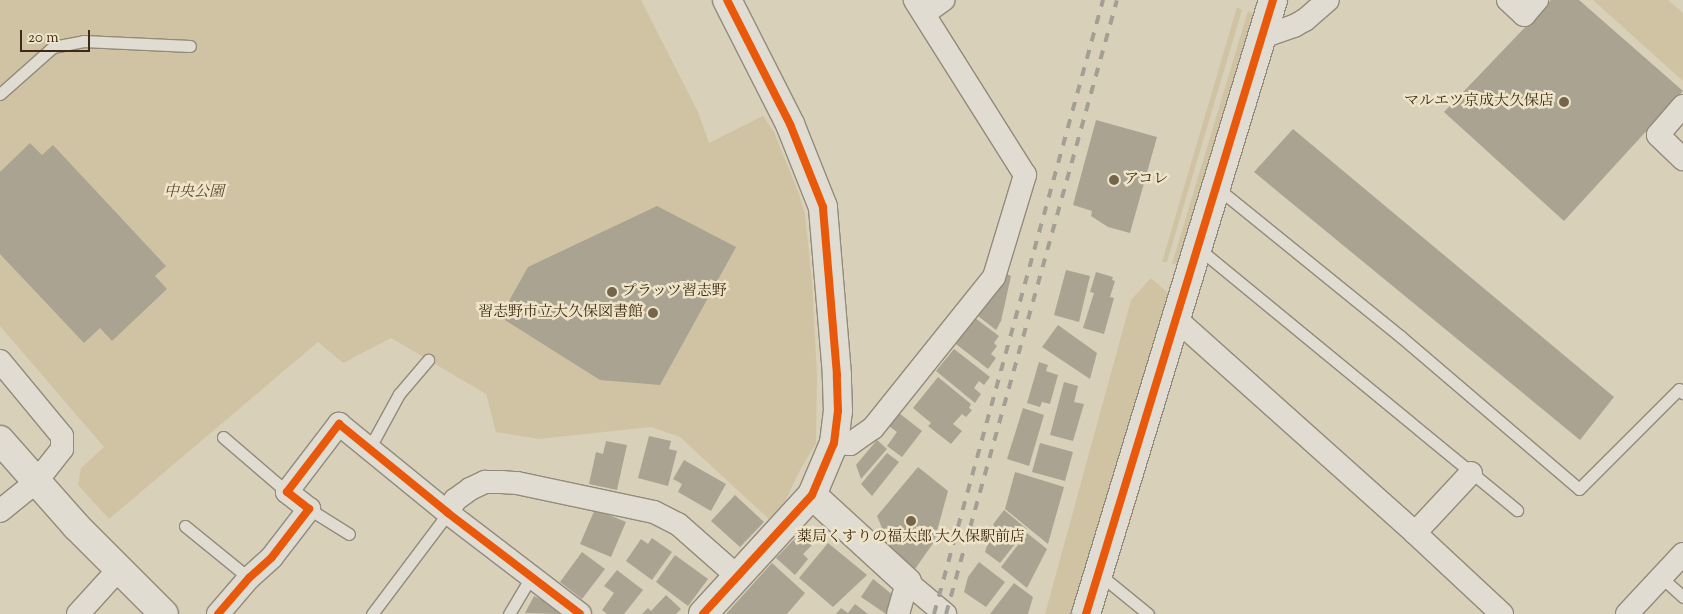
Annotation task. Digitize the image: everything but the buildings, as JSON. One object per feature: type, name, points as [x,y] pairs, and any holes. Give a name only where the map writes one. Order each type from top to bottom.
[{"type":"street","points":[[703,614],[812,496],[834,442],[838,375],[823,207],[790,124],[727,0]]},
{"type":"street","points":[[834,442],[850,444],[873,428],[994,277],[1025,175],[919,7],[943,0]]},
{"type":"street","points":[[1086,614],[1273,0]]},
{"type":"street","points":[[1262,37],[1294,26],[1305,20],[1328,0]]},
{"type":"street","points":[[1508,0],[1524,15],[1537,0]]},
{"type":"street","points":[[1683,106],[1658,135],[1683,159]]},
{"type":"street","points":[[1176,319],[1415,533],[1502,614]]},
{"type":"street","points":[[0,361],[62,436],[62,449],[36,482],[0,511]]},
{"type":"street","points":[[218,614],[249,578],[272,557],[309,509],[288,492],[339,424],[448,513],[580,614]]},
{"type":"street","points":[[0,440],[36,482],[164,614]]},
{"type":"street","points":[[1415,533],[1472,472]]},
{"type":"street","points":[[448,513],[455,500],[470,488],[485,482],[517,483],[654,512],[666,516],[678,524],[737,576]]},
{"type":"street","points":[[812,496],[945,614]]},
{"type":"street","points":[[1627,614],[1683,554]]},
{"type":"street","points":[[78,614],[119,569]]},
{"type":"street","points":[[898,614],[907,582]]},
{"type":"lane","points":[[0,94],[53,47],[83,41],[190,46]]},
{"type":"lane","points":[[1216,187],[1400,336],[1579,488],[1679,389],[1683,393]]},
{"type":"lane","points":[[1198,248],[1517,510]]},
{"type":"lane","points":[[369,449],[399,394],[428,360]]},
{"type":"lane","points":[[223,437],[288,492]]},
{"type":"lane","points":[[309,509],[318,512],[349,534]]},
{"type":"lane","points":[[372,614],[448,513]]},
{"type":"lane","points":[[185,526],[249,578]]},
{"type":"lane","points":[[1098,574],[1148,614]]},
{"type":"lane","points":[[509,614],[531,577]]},
{"type":"lane","points":[[1661,577],[1683,597]]},
{"type":"green space","name":"中央公園","points":[[0,0],[641,0],[698,112],[709,143],[763,116],[774,132],[799,194],[805,215],[812,281],[817,375],[816,443],[799,472],[782,508],[770,520],[680,437],[651,427],[539,439],[496,432],[486,394],[391,338],[343,363],[318,342],[109,519],[78,485],[81,468],[104,447],[0,326]]},
{"type":"green space","points":[[1593,0],[1668,0],[1683,13],[1683,81]]},
{"type":"green space","points":[[1237,7],[1242,10],[1167,262],[1162,262]]},
{"type":"green space","points":[[1248,11],[1253,14],[1178,263],[1172,264]]},
{"type":"green space","points":[[1151,278],[1169,294],[1072,614],[1045,614],[1131,300]]},
{"type":"railway","points":[[934,614],[1103,0]]},
{"type":"railway","points":[[946,614],[1117,0]]},
{"type":"cycle path","points":[[703,614],[812,495],[834,443],[838,411],[837,375],[823,207],[790,124],[727,0]]},
{"type":"cycle path","points":[[1086,614],[1273,0]]},
{"type":"cycle path","points":[[218,614],[249,578],[272,557],[309,509],[287,492],[339,424],[448,513],[580,614]]},
{"type":"place","name":"マルエツ京成大久保店","points":[[1564,102]]},
{"type":"place","name":"アコレ","points":[[1114,180]]},
{"type":"place","name":"プラッツ習志野","points":[[612,292]]},
{"type":"place","name":"習志野市立大久保図書館","points":[[653,313]]},
{"type":"place","name":"薬局くすりの福太郎 大久保駅前店","points":[[911,521]]}]
